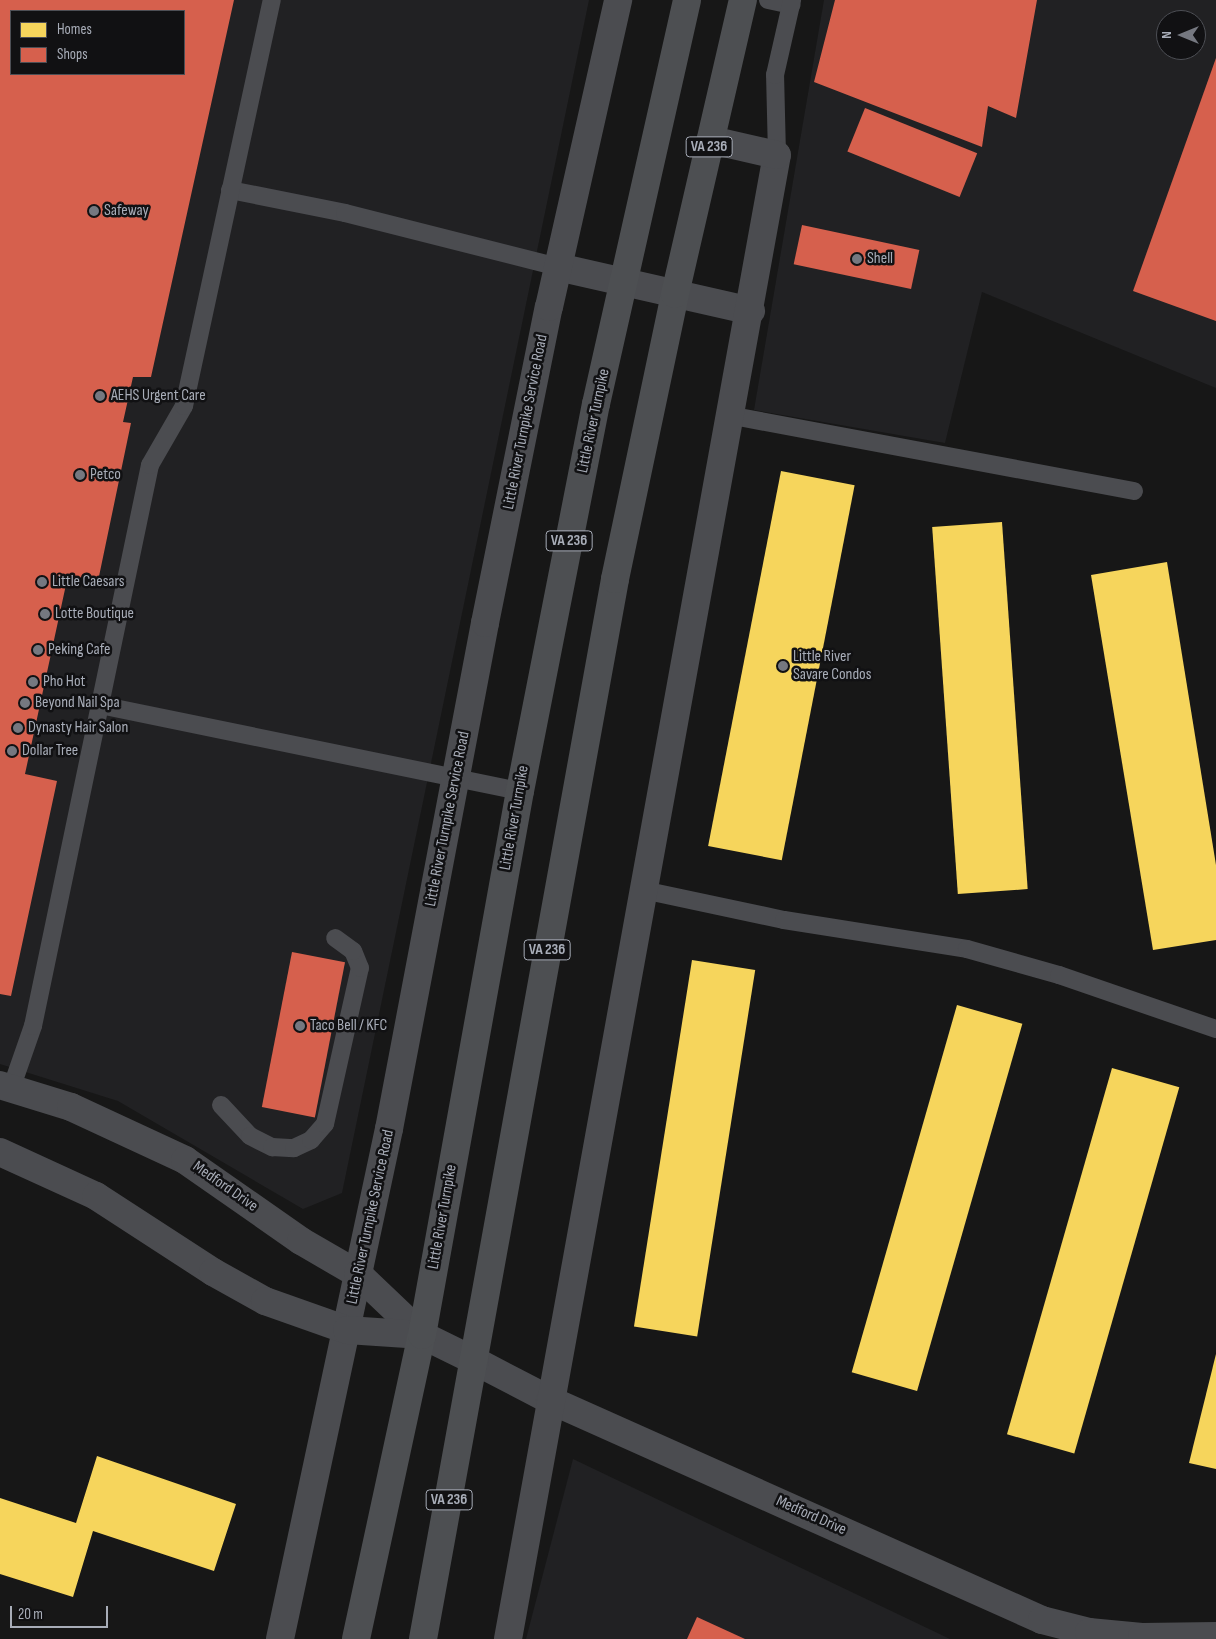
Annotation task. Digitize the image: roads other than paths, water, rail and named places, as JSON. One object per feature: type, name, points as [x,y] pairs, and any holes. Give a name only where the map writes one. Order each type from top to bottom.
[{"type":"main road","name":"Little River Turnpike","points":[[356,1639],[422,1335],[520,791],[622,282],[688,0]]},
{"type":"main road","name":"VA 236","points":[[423,1639],[475,1361],[608,617],[675,294],[743,0]]},
{"type":"street","name":"Little River Turnpike Service Road","points":[[280,1639],[358,1274],[558,267],[618,0]]},
{"type":"street","points":[[508,1639],[728,416],[751,311],[777,155],[711,140]]},
{"type":"street","points":[[558,267],[751,311]]},
{"type":"street","name":"Medford Drive","points":[[6,1087],[79,1110],[185,1160],[301,1240],[358,1274],[422,1335],[550,1400],[1042,1620],[1089,1632],[1142,1638],[1216,1636]]},
{"type":"street","name":"Medford Drive","points":[[0,1152],[96,1196],[213,1272],[265,1301],[346,1330],[422,1335]]},
{"type":"lane","points":[[6,1087],[33,1026],[150,465],[184,406],[272,0]]},
{"type":"lane","points":[[768,0],[791,2],[775,75],[777,155]]},
{"type":"lane","points":[[230,190],[346,213],[558,267]]},
{"type":"lane","points":[[728,416],[1134,491]]},
{"type":"lane","points":[[100,705],[520,791]]},
{"type":"lane","points":[[643,890],[784,920],[967,949],[1059,975],[1216,1029]]},
{"type":"lane","points":[[220,1105],[250,1136],[272,1147],[294,1148],[311,1140],[326,1124],[360,968],[353,951],[335,938]]},
{"type":"place","name":"Safeway","points":[[94,211]]},
{"type":"place","name":"Shell","points":[[857,259]]},
{"type":"place","name":"AEHS Urgent Care","points":[[100,396]]},
{"type":"place","name":"Petco","points":[[80,475]]},
{"type":"place","name":"Little Caesars","points":[[42,582]]},
{"type":"place","name":"Lotte Boutique","points":[[45,614]]},
{"type":"place","name":"Peking Cafe","points":[[38,650]]},
{"type":"place","name":"Little River Savare Condos","points":[[783,666]]},
{"type":"place","name":"Pho Hot","points":[[33,682]]},
{"type":"place","name":"Beyond Nail Spa","points":[[25,703]]},
{"type":"place","name":"Dynasty Hair Salon","points":[[18,728]]},
{"type":"place","name":"Dollar Tree","points":[[12,751]]},
{"type":"place","name":"Taco Bell / KFC","points":[[300,1026]]}]
